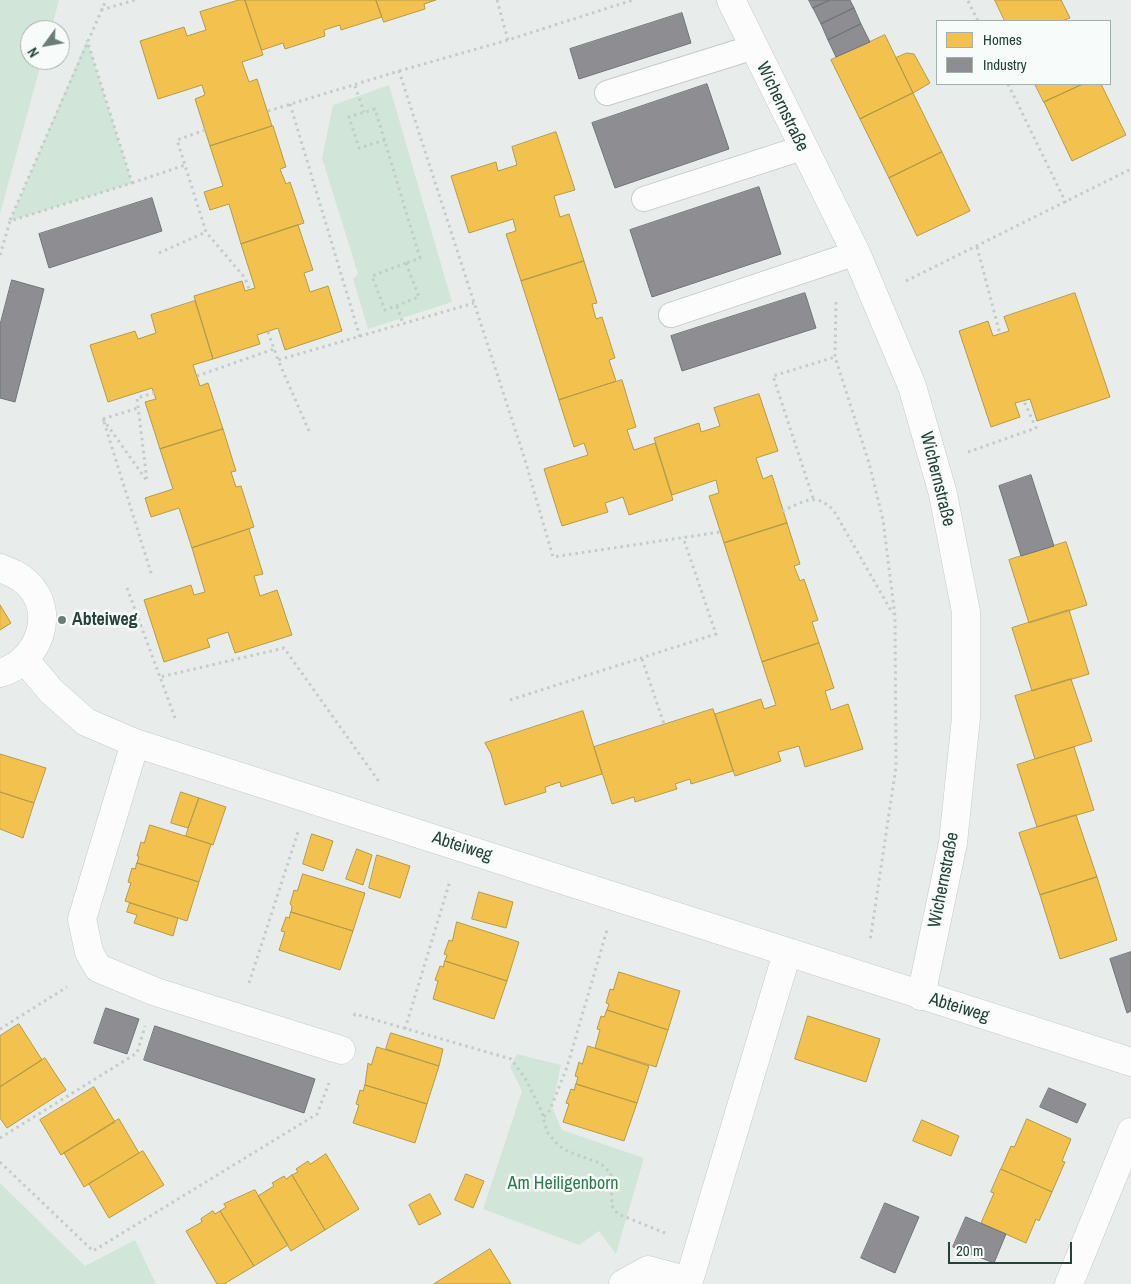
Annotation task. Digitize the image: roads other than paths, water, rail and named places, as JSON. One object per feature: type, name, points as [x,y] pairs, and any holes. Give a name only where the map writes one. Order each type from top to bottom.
[{"type":"street","name":"Wichernstraße","points":[[731,0],[802,148],[856,253],[912,386],[943,494],[966,612],[966,718],[953,843],[921,996]]},
{"type":"street","points":[[0,568],[14,573],[28,584],[38,598],[42,614],[41,631],[36,646],[25,660],[10,670],[0,672]]},
{"type":"street","name":"Abteiweg","points":[[25,660],[51,691],[86,722],[136,743],[1131,1062]]},
{"type":"street","points":[[136,743],[82,919],[89,952],[98,968],[156,992],[341,1050]]},
{"type":"street","points":[[623,1284],[648,1270],[689,1282],[787,953]]},
{"type":"street","points":[[1069,1284],[1131,1132]]},
{"type":"lane","points":[[607,93],[754,48]]},
{"type":"lane","points":[[644,199],[802,148]]},
{"type":"lane","points":[[671,315],[856,253]]},
{"type":"place","name":"Abteiweg","points":[[62,620]]},
{"type":"park label","name":"Am Heiligenborn","points":[[563,1184]]}]
